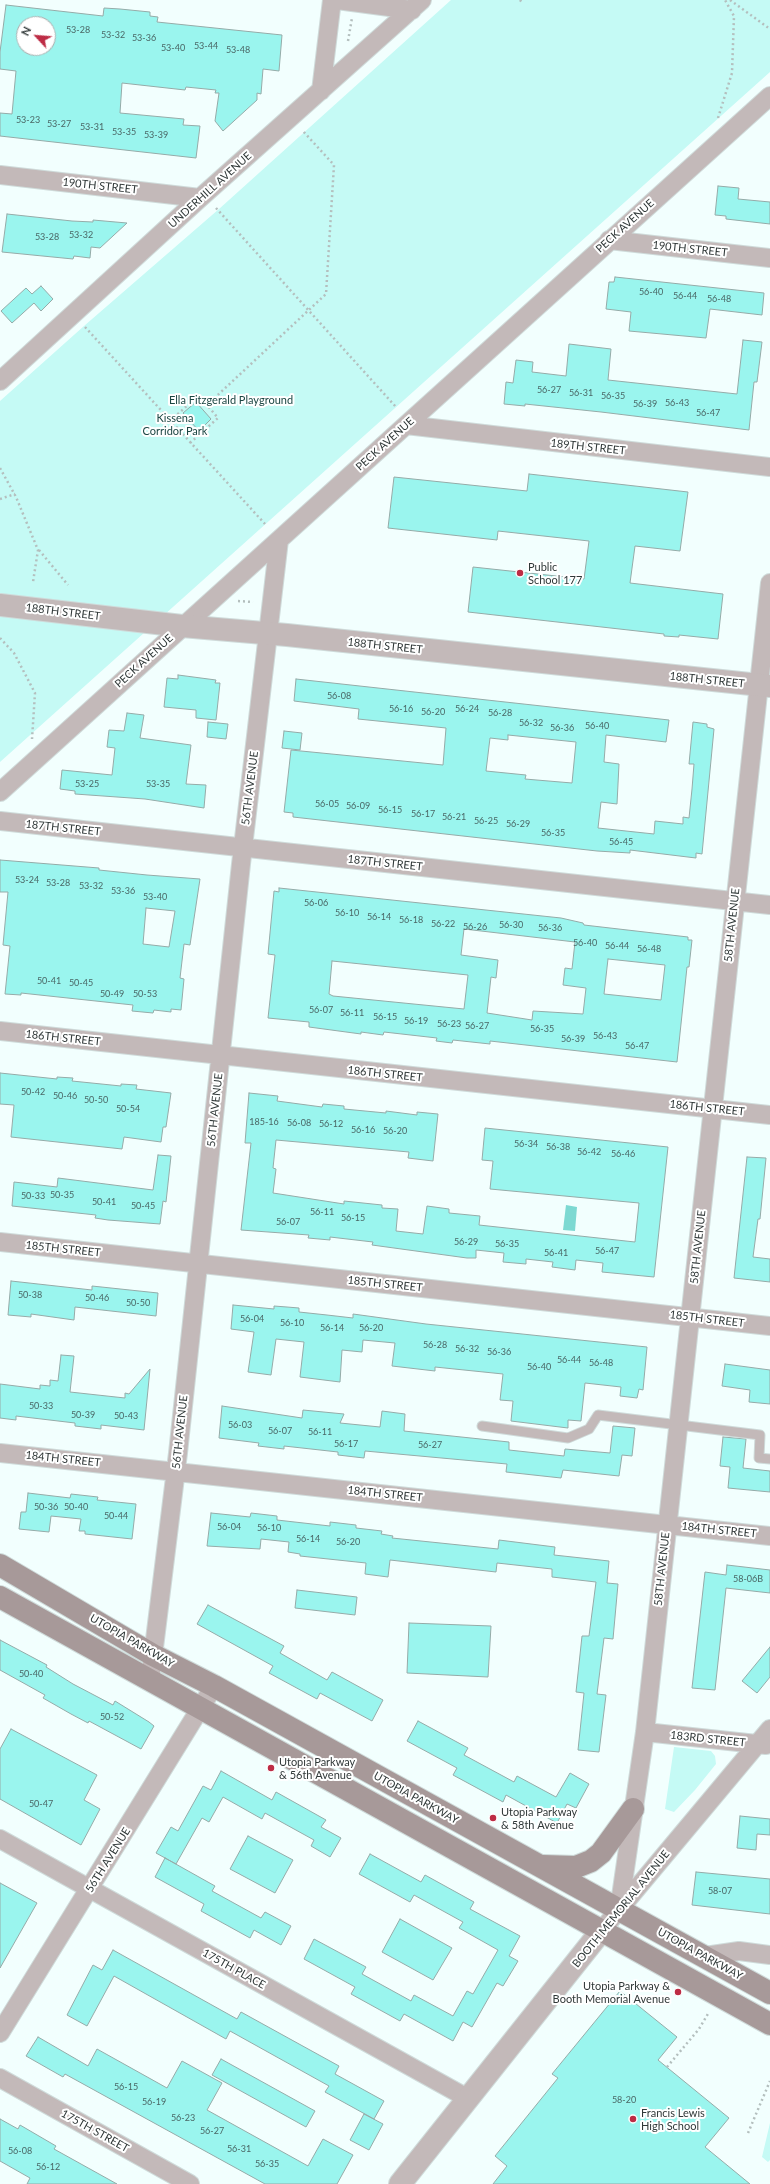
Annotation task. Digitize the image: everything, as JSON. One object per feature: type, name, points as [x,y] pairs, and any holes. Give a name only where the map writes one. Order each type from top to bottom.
[{"type":"main road","name":"UTOPIA PARKWAY","points":[[0,1565],[153,1655],[214,1686],[770,1993]]},
{"type":"main road","points":[[0,1597],[770,2024]]},
{"type":"main road","points":[[540,1866],[576,1867],[591,1861],[606,1848],[633,1809]]},
{"type":"street","points":[[321,91],[332,0]]},
{"type":"street","points":[[337,0],[417,5]]},
{"type":"street","name":"UNDERHILL AVENUE","points":[[0,381],[200,198],[417,5]]},
{"type":"street","name":"PECK AVENUE","points":[[0,792],[770,96]]},
{"type":"street","name":"190TH STREET","points":[[0,175],[200,198]]},
{"type":"street","name":"190TH STREET","points":[[609,240],[770,258]]},
{"type":"street","name":"189TH STREET","points":[[406,425],[770,467]]},
{"type":"street","name":"56TH AVENUE","points":[[150,1680],[176,1471],[243,848],[279,540]]},
{"type":"street","name":"58TH AVENUE","points":[[619,1910],[645,1732],[735,901],[764,686],[770,583]]},
{"type":"street","name":"188TH STREET","points":[[0,604],[182,626],[268,633],[764,686]]},
{"type":"street","name":"187TH STREET","points":[[0,821],[770,905]]},
{"type":"street","name":"186TH STREET","points":[[0,1031],[770,1115]]},
{"type":"street","name":"185TH STREET","points":[[0,1242],[690,1316],[770,1326]]},
{"type":"street","name":"184TH STREET","points":[[0,1453],[770,1536]]},
{"type":"street","name":"56TH AVENUE","points":[[0,2033],[202,1708],[214,1686]]},
{"type":"street","name":"BOOTH MEMORIAL AVENUE","points":[[400,2184],[602,1930],[764,1745],[770,1729]]},
{"type":"street","name":"183RD STREET","points":[[645,1732],[764,1745]]},
{"type":"street","name":"175TH PLACE","points":[[0,1839],[469,2099]]},
{"type":"street","points":[[705,1956],[739,1951],[770,1955]]},
{"type":"street","name":"175TH STREET","points":[[0,2078],[190,2184]]},
{"type":"lane","points":[[482,1426],[568,1438],[589,1429],[598,1415],[760,1435],[759,1458],[770,1459]]},
{"type":"path","points":[[520,0],[523,4]]},
{"type":"path","points":[[718,120],[732,73],[734,16],[725,0]]},
{"type":"path","points":[[730,0],[770,29]]},
{"type":"path","points":[[348,42],[352,14]]},
{"type":"path","points":[[206,405],[326,294],[334,165],[302,129]]},
{"type":"path","points":[[216,208],[396,407]]},
{"type":"path","points":[[84,326],[265,524]]},
{"type":"path","points":[[170,420],[198,396],[218,418],[190,443]]},
{"type":"path","points":[[0,468],[15,494],[38,550],[68,585]]},
{"type":"path","points":[[0,499],[15,494]]},
{"type":"path","points":[[33,582],[38,550]]},
{"type":"path","points":[[0,638],[14,653],[35,693],[32,739]]},
{"type":"path","points":[[666,2067],[699,2029],[709,2011]]},
{"type":"path","points":[[748,2133],[770,2081]]},
{"type":"green space","name":"Kissena Corridor Park","points":[[451,0],[770,0],[770,72],[0,762],[0,401],[219,209]]},
{"type":"green space","points":[[674,1747],[711,1751],[715,1756],[716,1764],[695,1790],[674,1812],[665,1809]]},
{"type":"green space","points":[[770,2123],[770,2160],[768,2162],[762,2157]]},
{"type":"shaded area","points":[[566,1205],[577,1207],[575,1231],[563,1230]]},
{"type":"building","points":[[6,5],[103,16],[104,8],[150,12],[150,16],[158,17],[157,22],[282,35],[279,71],[263,69],[261,94],[257,93],[257,100],[223,131],[215,121],[219,93],[215,93],[216,90],[186,87],[185,90],[122,83],[120,113],[184,119],[183,125],[200,126],[196,158],[0,136],[0,113],[12,114],[16,71],[0,69],[0,52]]},
{"type":"building","points":[[718,186],[739,188],[738,199],[770,202],[770,224],[726,219],[726,216],[715,215]]},
{"type":"building","points":[[7,214],[72,221],[93,222],[93,220],[127,223],[100,248],[91,247],[90,258],[74,256],[73,259],[2,252]]},
{"type":"building","points":[[615,277],[764,293],[762,315],[710,309],[706,338],[629,331],[631,312],[606,309],[609,282],[614,282]]},
{"type":"building","points":[[41,286],[53,299],[41,311],[34,303],[12,323],[1,311],[26,288],[32,294]]},
{"type":"building","points":[[743,340],[762,342],[757,382],[754,382],[749,430],[601,412],[525,404],[525,406],[504,404],[506,382],[513,383],[516,360],[533,362],[532,372],[566,376],[569,344],[611,349],[608,380],[737,394]]},
{"type":"building","points":[[196,402],[211,419],[199,431],[183,413]]},
{"type":"building","points":[[529,474],[688,492],[680,551],[635,546],[630,583],[723,594],[718,639],[679,635],[679,637],[664,636],[664,634],[468,612],[473,567],[584,579],[589,541],[498,531],[497,540],[388,528],[394,477],[527,491]]},
{"type":"building","points":[[178,675],[216,680],[215,683],[220,683],[216,720],[196,718],[196,710],[164,707],[167,678],[178,679]]},
{"type":"building","points":[[296,679],[669,720],[666,742],[606,735],[604,762],[619,764],[617,804],[601,802],[598,828],[654,834],[655,821],[683,824],[683,817],[689,818],[694,764],[689,764],[693,722],[707,724],[707,727],[714,729],[702,854],[696,853],[696,858],[630,850],[630,853],[597,851],[293,817],[293,813],[284,812],[291,750],[443,765],[446,728],[358,719],[359,709],[294,701]],"holes":[[[508,735],[576,742],[572,783],[525,779],[526,775],[486,771],[490,738],[508,740]]]},
{"type":"building","points":[[127,713],[144,715],[140,738],[191,745],[186,784],[206,785],[204,808],[145,799],[75,794],[75,791],[60,789],[62,770],[112,775],[115,748],[107,747],[109,730],[124,731]]},
{"type":"building","points":[[208,722],[228,724],[226,739],[207,737]]},
{"type":"building","points":[[284,731],[302,733],[300,750],[282,748]]},
{"type":"building","points":[[0,860],[99,868],[99,870],[200,879],[190,945],[184,944],[180,978],[184,979],[181,1010],[171,1009],[171,1012],[154,1010],[153,1013],[132,1011],[133,1005],[21,993],[21,995],[5,994],[10,946],[3,945],[8,892],[0,892]],"holes":[[[146,908],[175,911],[169,947],[143,944]]]},
{"type":"building","points":[[279,888],[561,918],[583,923],[584,925],[688,937],[688,940],[692,940],[689,967],[687,967],[677,1062],[490,1041],[490,1044],[453,1040],[452,1043],[436,1041],[437,1038],[384,1032],[383,1035],[361,1032],[361,1034],[309,1027],[309,1022],[268,1018],[275,955],[268,954],[274,891],[279,892]],"holes":[[[464,929],[575,942],[572,969],[565,968],[563,985],[586,988],[583,1014],[533,1011],[532,1020],[487,1013],[491,977],[496,978],[498,960],[461,955]],[[608,959],[665,965],[661,1000],[604,994]],[[332,961],[468,975],[464,1009],[333,996],[329,994]]]},
{"type":"building","points":[[0,1073],[57,1079],[57,1077],[73,1078],[72,1081],[121,1086],[121,1084],[137,1085],[136,1089],[171,1093],[166,1127],[163,1127],[161,1142],[124,1137],[122,1149],[11,1137],[14,1105],[0,1104]]},
{"type":"building","points":[[249,1093],[278,1096],[277,1101],[322,1107],[323,1104],[344,1106],[344,1109],[386,1113],[386,1111],[417,1115],[417,1112],[438,1114],[433,1161],[408,1158],[409,1152],[276,1140],[273,1168],[276,1169],[273,1193],[344,1204],[344,1201],[382,1205],[382,1208],[398,1209],[396,1231],[423,1234],[427,1206],[449,1209],[449,1213],[480,1216],[479,1225],[635,1242],[639,1203],[490,1189],[493,1161],[482,1160],[485,1128],[668,1147],[654,1277],[602,1272],[603,1263],[576,1260],[575,1270],[552,1267],[553,1262],[526,1259],[526,1264],[503,1262],[504,1253],[476,1250],[476,1258],[467,1258],[372,1245],[373,1242],[330,1237],[330,1240],[308,1238],[309,1235],[241,1230],[251,1143],[245,1143]]},
{"type":"building","points":[[158,1155],[171,1156],[166,1202],[163,1201],[160,1224],[108,1220],[95,1218],[96,1215],[12,1206],[14,1182],[57,1187],[58,1178],[153,1190]]},
{"type":"building","points":[[747,1157],[766,1158],[760,1219],[758,1219],[753,1257],[770,1259],[770,1282],[734,1278]]},
{"type":"building","points":[[11,1281],[92,1290],[92,1286],[158,1293],[156,1316],[75,1307],[74,1320],[31,1314],[31,1317],[8,1315]]},
{"type":"building","points":[[233,1305],[274,1309],[274,1306],[299,1308],[299,1312],[353,1318],[353,1314],[426,1324],[647,1347],[643,1390],[639,1389],[637,1398],[620,1396],[621,1387],[585,1383],[581,1421],[568,1420],[568,1428],[511,1421],[513,1401],[500,1400],[503,1374],[435,1367],[435,1371],[392,1366],[395,1343],[363,1340],[362,1352],[342,1350],[340,1382],[300,1377],[304,1342],[276,1339],[271,1375],[248,1372],[254,1332],[231,1329]]},
{"type":"building","points":[[61,1355],[74,1356],[70,1392],[125,1398],[125,1393],[129,1394],[150,1369],[144,1430],[101,1425],[101,1429],[75,1426],[75,1423],[16,1416],[16,1420],[0,1418],[0,1384],[40,1389],[40,1385],[50,1386],[50,1380],[58,1381]]},
{"type":"building","points":[[725,1364],[770,1370],[770,1404],[749,1402],[750,1390],[722,1386]]},
{"type":"building","points":[[222,1406],[302,1418],[303,1410],[344,1414],[340,1423],[380,1427],[382,1411],[405,1414],[404,1431],[509,1442],[509,1450],[564,1456],[565,1449],[610,1453],[613,1426],[635,1428],[632,1456],[622,1455],[619,1476],[563,1470],[561,1478],[506,1472],[507,1464],[365,1451],[364,1458],[338,1455],[338,1452],[284,1446],[284,1449],[258,1446],[259,1443],[219,1438]]},
{"type":"building","points":[[723,1437],[746,1439],[743,1468],[770,1471],[770,1492],[728,1488],[730,1467],[720,1466]]},
{"type":"building","points":[[28,1493],[70,1498],[71,1494],[98,1497],[97,1500],[136,1504],[132,1539],[85,1534],[85,1531],[79,1531],[81,1519],[51,1516],[49,1532],[19,1529],[21,1512],[26,1512]]},
{"type":"building","points":[[211,1513],[250,1517],[251,1513],[277,1516],[277,1520],[330,1526],[330,1522],[356,1525],[356,1528],[382,1531],[381,1534],[393,1536],[392,1538],[498,1549],[499,1540],[555,1547],[554,1555],[609,1561],[607,1583],[618,1584],[613,1639],[604,1638],[597,1694],[606,1695],[599,1752],[578,1750],[584,1693],[576,1692],[582,1636],[589,1636],[596,1582],[552,1577],[552,1569],[497,1563],[496,1572],[390,1560],[388,1577],[365,1574],[366,1563],[300,1556],[300,1554],[288,1552],[289,1542],[261,1539],[260,1549],[207,1546]]},
{"type":"building","points":[[727,1565],[770,1570],[770,1593],[726,1588],[715,1690],[692,1688],[705,1572],[726,1575]]},
{"type":"building","points":[[297,1590],[357,1597],[355,1615],[295,1608]]},
{"type":"building","points":[[208,1605],[284,1646],[280,1653],[327,1680],[332,1672],[383,1700],[372,1721],[320,1693],[317,1699],[269,1673],[273,1666],[197,1624]]},
{"type":"building","points":[[409,1623],[491,1626],[488,1677],[407,1673]]},
{"type":"building","points":[[0,1640],[47,1665],[46,1667],[73,1684],[113,1705],[115,1701],[149,1722],[154,1726],[141,1749],[89,1721],[88,1723],[71,1714],[43,1698],[45,1695],[0,1670]]},
{"type":"building","points":[[770,1647],[770,1677],[757,1693],[742,1681]]},
{"type":"building","points":[[418,1721],[468,1748],[464,1755],[514,1782],[517,1776],[556,1797],[570,1773],[589,1784],[576,1808],[567,1804],[557,1823],[506,1795],[503,1802],[453,1775],[457,1768],[407,1741]]},
{"type":"building","points":[[11,1729],[97,1775],[84,1800],[100,1809],[81,1845],[0,1799],[0,1749]]},
{"type":"building","points":[[221,1771],[272,1800],[276,1792],[326,1820],[321,1827],[341,1838],[330,1857],[311,1846],[314,1840],[265,1813],[262,1819],[223,1797],[209,1822],[202,1818],[176,1864],[156,1853],[171,1827],[178,1831],[203,1786],[211,1790]]},
{"type":"building","points":[[740,1816],[770,1819],[770,1835],[757,1834],[756,1850],[737,1848]]},
{"type":"building","points":[[248,1836],[293,1860],[275,1893],[230,1869]]},
{"type":"building","points":[[370,1854],[421,1882],[425,1875],[474,1902],[470,1909],[520,1936],[509,1956],[518,1961],[503,1986],[497,1983],[472,2027],[463,2022],[453,2041],[404,2014],[400,2021],[351,1994],[355,1987],[304,1959],[314,1939],[366,1967],[362,1974],[411,2001],[414,1995],[453,2016],[467,1991],[473,1994],[498,1950],[459,1928],[463,1922],[414,1895],[410,1902],[359,1874]]},
{"type":"building","points":[[165,1858],[215,1886],[212,1891],[261,1918],[265,1912],[291,1926],[281,1945],[254,1930],[250,1938],[201,1911],[204,1904],[155,1877]]},
{"type":"building","points":[[696,1872],[770,1879],[770,1914],[692,1905]]},
{"type":"building","points":[[0,1883],[37,1903],[0,1968]]},
{"type":"building","points":[[400,1919],[452,1948],[433,1980],[382,1952]]},
{"type":"building","points":[[113,1950],[237,2019],[241,2012],[339,2066],[335,2074],[384,2101],[374,2119],[325,2092],[329,2086],[230,2031],[226,2039],[114,1976],[87,2026],[67,2015],[93,1965],[102,1970]]},
{"type":"building","name":"Francis Lewis High School","points":[[620,1991],[677,2037],[658,2060],[729,2118],[705,2147],[750,2184],[493,2184],[507,2166],[495,2156],[558,2078],[552,2074]]},
{"type":"building","points":[[38,2037],[88,2066],[97,2049],[167,2088],[182,2061],[222,2083],[207,2110],[308,2166],[323,2139],[353,2155],[337,2184],[265,2184],[65,2074],[63,2077],[26,2056]]},
{"type":"building","points":[[221,2059],[315,2111],[306,2127],[212,2075]]},
{"type":"building","points":[[364,2114],[383,2124],[369,2150],[350,2140]]},
{"type":"building","points":[[0,2119],[18,2129],[20,2125],[56,2146],[54,2149],[117,2184],[27,2184],[30,2178],[0,2161]]},
{"type":"place","name":"Public School 177","points":[[520,573]]},
{"type":"place","name":"Utopia Parkway & 56th Avenue","points":[[271,1768]]},
{"type":"place","name":"Utopia Parkway & 58th Avenue","points":[[493,1818]]},
{"type":"place","name":"Utopia Parkway & Booth Memorial Avenue","points":[[678,1992]]},
{"type":"place","name":"Francis Lewis High School","points":[[633,2119]]},
{"type":"park label","name":"Ella Fitzgerald Playground","points":[[231,400]]}]
